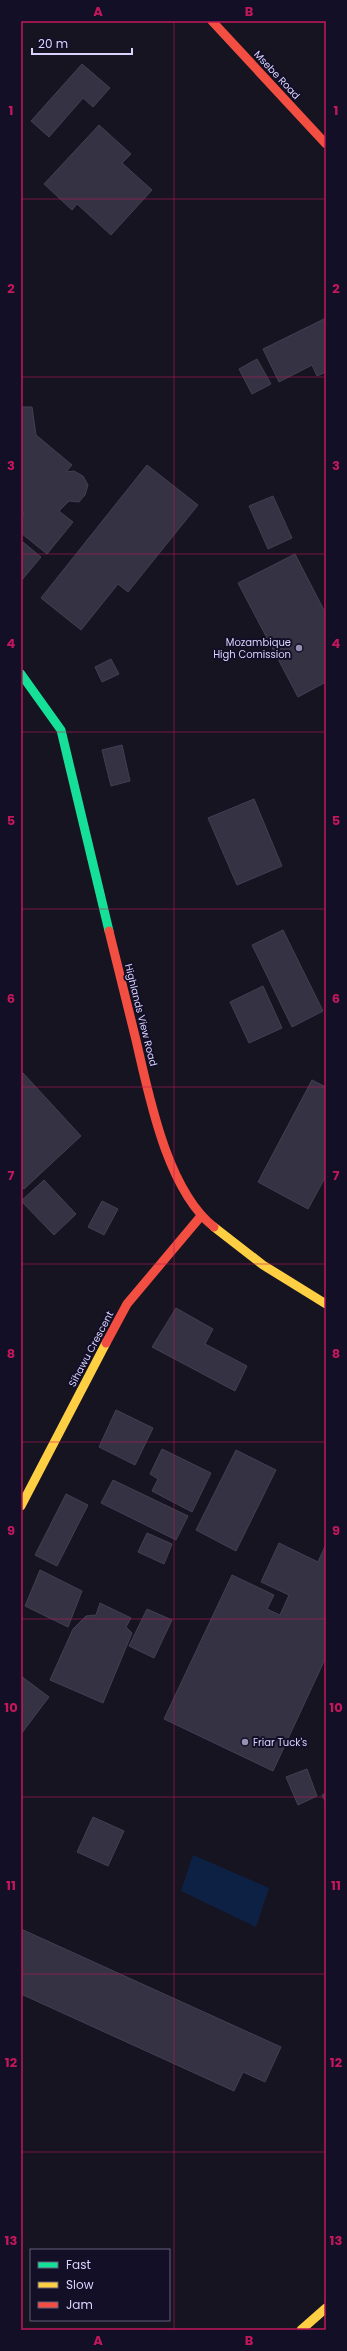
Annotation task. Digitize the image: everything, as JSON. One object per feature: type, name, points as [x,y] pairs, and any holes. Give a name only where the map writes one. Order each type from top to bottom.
[{"type":"street","name":"Msebe Road","points":[[212,21],[326,144]]},
{"type":"street","name":"Highlands View Road","points":[[21,674],[61,730],[151,1103],[176,1175],[200,1216],[263,1265],[326,1304]]},
{"type":"street","name":"Sihawu Crescent","points":[[21,1506],[127,1304],[200,1216]]},
{"type":"street","points":[[300,2330],[326,2308]]},
{"type":"water","points":[[193,1855],[269,1888],[256,1927],[181,1891]]},
{"type":"building","points":[[82,64],[110,88],[93,107],[83,98],[49,137],[31,121]]},
{"type":"building","points":[[99,125],[131,154],[122,163],[152,190],[111,235],[77,204],[72,210],[44,184]]},
{"type":"building","points":[[326,318],[326,372],[317,376],[312,365],[279,382],[263,349]]},
{"type":"building","points":[[257,359],[271,384],[252,394],[239,369]]},
{"type":"building","points":[[21,407],[32,407],[36,435],[72,465],[66,472],[74,471],[83,476],[88,485],[85,495],[79,502],[69,501],[59,511],[73,522],[47,554],[21,533],[21,517],[24,513],[21,511]]},
{"type":"building","points":[[147,465],[198,505],[128,592],[118,584],[81,630],[41,598]]},
{"type":"building","points":[[273,496],[292,538],[268,549],[249,506]]},
{"type":"building","points":[[23,542],[41,557],[21,581],[21,544]]},
{"type":"building","name":"Mozambique High Comission","points":[[295,554],[326,614],[326,682],[298,697],[238,583]]},
{"type":"building","points":[[111,659],[119,674],[102,682],[95,667]]},
{"type":"building","points":[[122,745],[130,781],[111,786],[102,750]]},
{"type":"building","points":[[254,799],[282,866],[237,885],[208,818]]},
{"type":"building","points":[[283,930],[323,1011],[292,1027],[252,945]]},
{"type":"building","points":[[263,986],[282,1028],[249,1043],[230,1002]]},
{"type":"building","points":[[23,1073],[81,1136],[24,1189],[21,1186],[21,1075]]},
{"type":"building","points":[[312,1080],[326,1087],[326,1176],[308,1209],[258,1182]]},
{"type":"building","points":[[44,1180],[76,1214],[54,1235],[21,1201]]},
{"type":"building","points":[[102,1201],[118,1209],[104,1235],[88,1227]]},
{"type":"building","points":[[176,1308],[213,1329],[205,1344],[247,1366],[235,1391],[152,1347]]},
{"type":"building","points":[[116,1410],[153,1428],[135,1465],[99,1447]]},
{"type":"building","points":[[162,1449],[211,1473],[192,1512],[152,1491],[158,1479],[150,1474]]},
{"type":"building","points":[[236,1450],[276,1470],[236,1551],[196,1530]]},
{"type":"building","points":[[113,1480],[188,1516],[176,1540],[101,1503]]},
{"type":"building","points":[[66,1494],[88,1505],[57,1566],[35,1555]]},
{"type":"building","points":[[147,1533],[172,1544],[164,1564],[138,1552]]},
{"type":"building","points":[[279,1543],[318,1562],[326,1544],[326,1657],[273,1771],[164,1719],[232,1575],[274,1595],[267,1609],[280,1615],[289,1595],[261,1582]]},
{"type":"building","points":[[40,1570],[82,1591],[68,1627],[25,1606]]},
{"type":"building","points":[[100,1603],[131,1618],[126,1627],[132,1633],[103,1703],[50,1680],[73,1629],[86,1616],[96,1615]]},
{"type":"building","points":[[147,1609],[172,1620],[154,1658],[129,1646]]},
{"type":"building","points":[[21,1676],[49,1697],[21,1734]]},
{"type":"building","points":[[307,1769],[317,1796],[298,1805],[286,1777]]},
{"type":"building","points":[[326,1793],[326,1803],[322,1795]]},
{"type":"building","points":[[93,1817],[124,1831],[108,1866],[77,1852]]},
{"type":"building","points":[[21,1929],[281,2047],[265,2082],[243,2072],[234,2091],[21,1994]]},
{"type":"traffic: fast","points":[[21,674],[61,730],[109,931]]},
{"type":"traffic: slow","points":[[214,1227],[263,1265],[326,1304]]},
{"type":"traffic: slow","points":[[21,1506],[106,1343]]},
{"type":"traffic: slow","points":[[301,2330],[326,2308]]},
{"type":"traffic: jam","points":[[212,21],[326,144]]},
{"type":"traffic: jam","points":[[109,931],[147,1088],[162,1141],[184,1190],[198,1211],[214,1227]]},
{"type":"traffic: jam","points":[[106,1343],[127,1304],[201,1216]]},
{"type":"place","name":"Mozambique High Comission","points":[[299,648]]},
{"type":"place","name":"Friar Tuck's","points":[[245,1742]]}]
